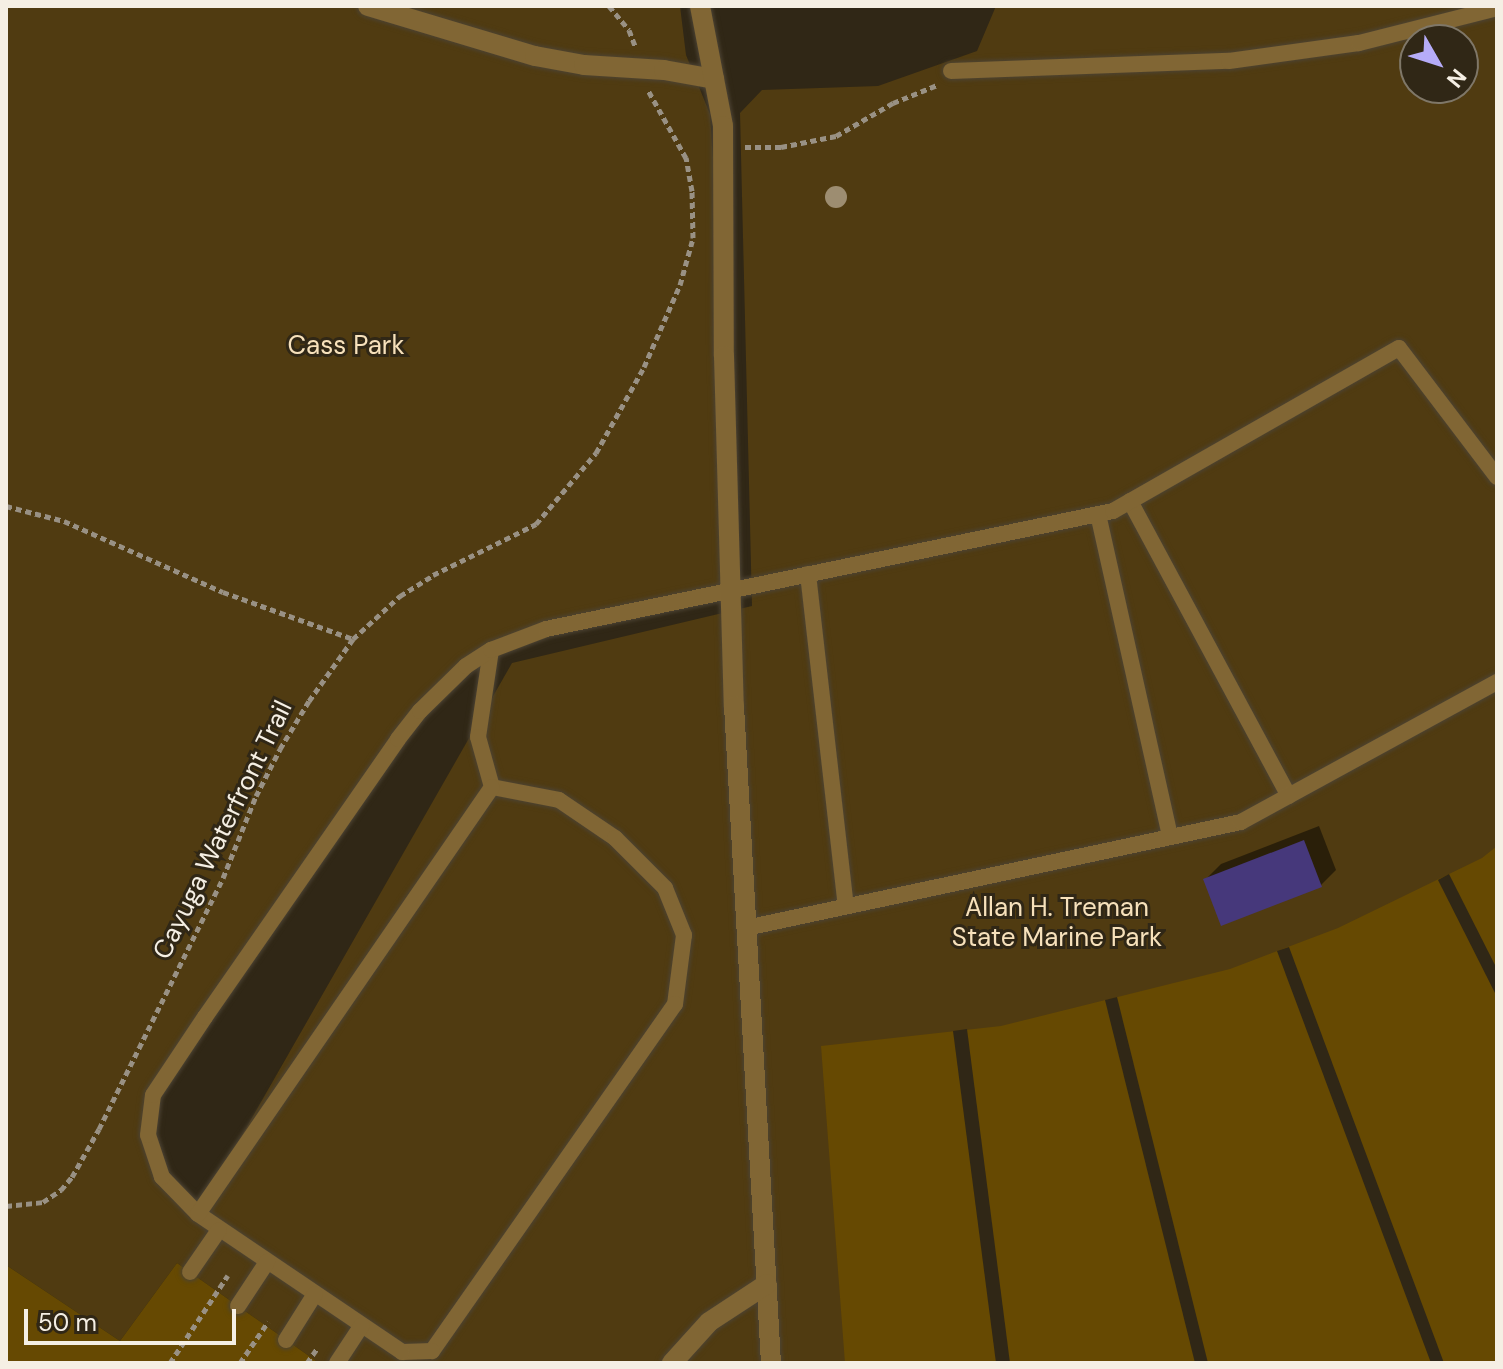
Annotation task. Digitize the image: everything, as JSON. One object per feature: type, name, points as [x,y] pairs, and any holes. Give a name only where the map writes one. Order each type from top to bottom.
[{"type":"street","points":[[368,6],[535,56],[584,65],[714,79]]},
{"type":"street","points":[[700,6],[724,147],[729,591],[771,1363]]},
{"type":"street","points":[[672,1363],[709,1322],[767,1284]]},
{"type":"lane","points":[[951,71],[1229,61],[1359,43],[1497,8]]},
{"type":"lane","points":[[492,787],[559,800],[615,838],[665,888],[684,935],[675,1004],[432,1351],[402,1352],[198,1214],[174,1193],[153,1157],[148,1135],[153,1095],[412,720],[466,666],[491,650],[546,629],[1098,514],[1130,501],[1399,348],[1497,477]]},
{"type":"lane","points":[[1130,501],[1289,796]]},
{"type":"lane","points":[[1098,514],[1170,837]]},
{"type":"lane","points":[[808,574],[846,906]]},
{"type":"lane","points":[[491,650],[478,737],[492,787]]},
{"type":"lane","points":[[746,928],[1241,822],[1497,682]]},
{"type":"lane","points":[[198,1214],[492,787]]},
{"type":"lane","points":[[190,1272],[219,1230]]},
{"type":"lane","points":[[238,1306],[267,1262]]},
{"type":"lane","points":[[286,1340],[315,1294]]},
{"type":"lane","points":[[337,1363],[362,1325]]},
{"type":"path","name":"Cayuga Waterfront Trail","points":[[6,1206],[43,1202],[61,1190],[72,1177],[99,1129],[223,878],[256,796],[280,749],[353,639],[400,596],[433,575],[536,524],[596,453],[644,367],[680,285],[693,238],[692,191],[679,140],[657,108],[629,30],[609,6]]},
{"type":"path","points":[[741,147],[781,147],[836,136],[893,103],[939,84],[951,71]]},
{"type":"path","points":[[6,506],[64,521],[223,592],[353,639]]},
{"type":"path","points":[[170,1363],[228,1275]]},
{"type":"path","points":[[240,1363],[270,1319]]},
{"type":"green space","name":"Allan H. Treman State Marine Park","points":[[6,6],[680,6],[686,55],[710,114],[724,317],[729,591],[507,644],[458,674],[381,764],[153,1095],[153,1157],[197,1214],[512,663],[752,606],[740,113],[762,90],[878,86],[977,51],[996,6],[1497,6],[1497,1363],[319,1363],[177,1263],[120,1341],[6,1265]]},
{"type":"shaded area","name":"Allan H. Treman State Marine Park","points":[[1497,846],[1497,1363],[845,1363],[821,1046],[1001,1026],[1230,969],[1338,928],[1482,858]]},
{"type":"shaded area","points":[[177,1263],[319,1363],[6,1363],[6,1265],[120,1341]]},
{"type":"pier","points":[[1449,874],[1497,969],[1497,997],[1438,880]]},
{"type":"pier","points":[[1289,947],[1444,1363],[1431,1363],[1277,951]]},
{"type":"pier","points":[[1117,997],[1208,1363],[1195,1363],[1105,1000]]},
{"type":"pier","points":[[967,1029],[1010,1363],[996,1363],[953,1031]]},
{"type":"building","points":[[1304,840],[1322,887],[1221,926],[1203,879]]},
{"type":"park label","name":"Cass Park","points":[[346,346]]}]
